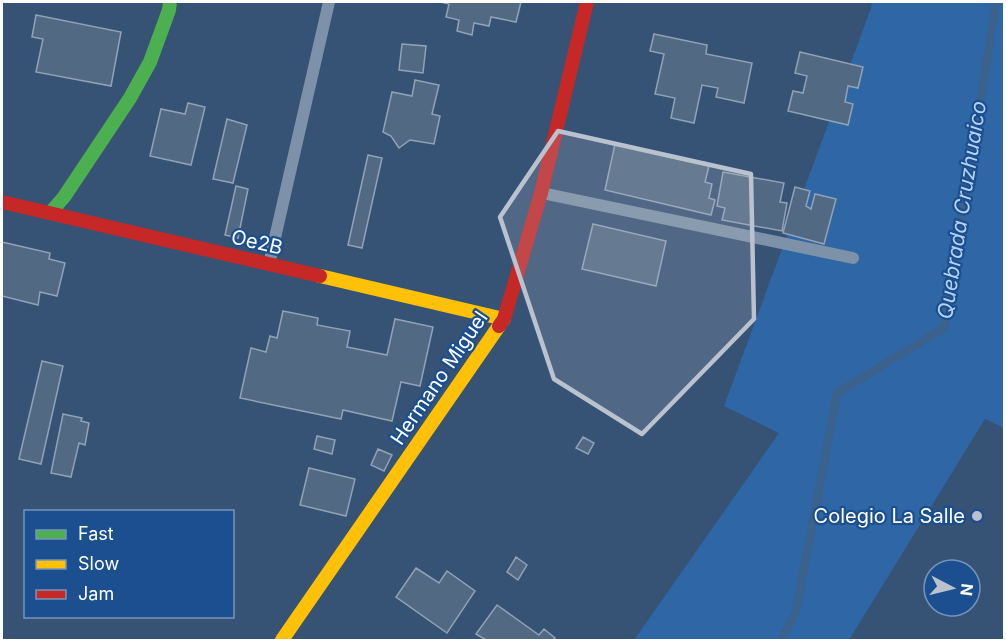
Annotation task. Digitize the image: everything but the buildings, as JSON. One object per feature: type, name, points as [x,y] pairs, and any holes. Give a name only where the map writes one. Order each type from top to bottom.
[{"type":"street","points":[[50,213],[64,197],[130,98],[150,62],[170,2]]},
{"type":"street","name":"Hermano Miguel","points":[[282,640],[504,319],[541,193],[587,2]]},
{"type":"street","name":"Oe2B","points":[[2,202],[504,319]]},
{"type":"lane","points":[[269,265],[329,2]]},
{"type":"lane","points":[[541,193],[853,258]]},
{"type":"highlighted area","points":[[558,131],[751,174],[754,319],[642,434],[554,379],[500,217]]},
{"type":"shaded area","points":[[872,2],[1004,2],[1004,428],[985,419],[849,640],[634,640],[779,433],[724,406]]},
{"type":"waterway","name":"Quebrada Cruzhuaico","points":[[781,640],[796,611],[837,393],[944,328],[996,2]]},
{"type":"traffic: fast","points":[[50,213],[64,197],[130,98],[150,62],[170,2]]},
{"type":"traffic: slow","points":[[320,276],[504,319]]},
{"type":"traffic: slow","points":[[282,640],[499,326]]},
{"type":"traffic: jam","points":[[499,326],[504,319],[541,193],[587,2]]},
{"type":"traffic: jam","points":[[2,202],[320,276]]},
{"type":"place","name":"Colegio La Salle","points":[[977,516]]}]
